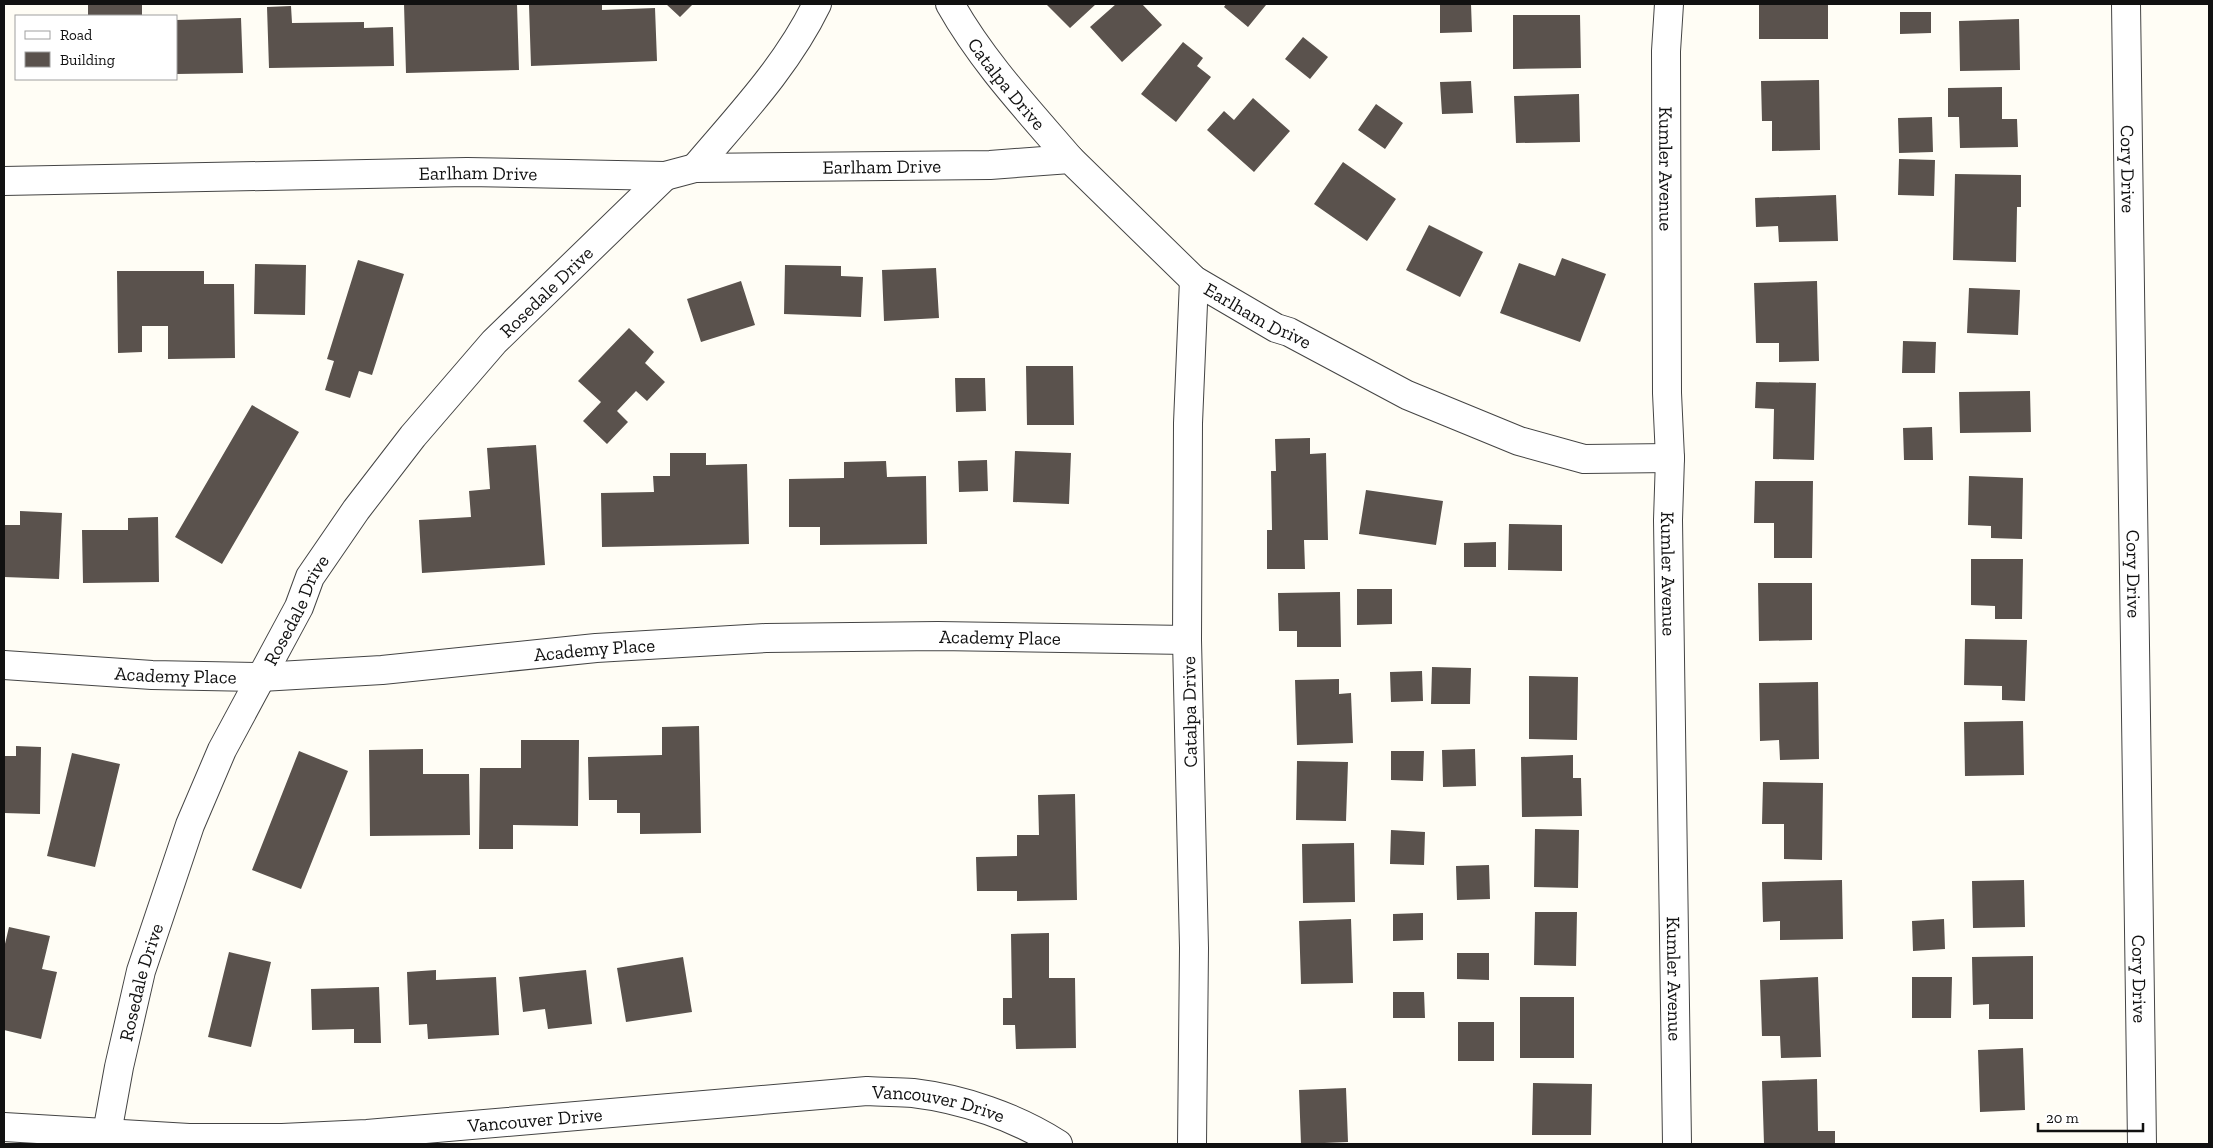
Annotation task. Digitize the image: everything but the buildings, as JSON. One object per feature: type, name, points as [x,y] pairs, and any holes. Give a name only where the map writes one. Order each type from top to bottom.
[{"type":"street","points":[[695,168],[778,68],[808,21],[816,4]]},
{"type":"street","name":"Catalpa Drive","points":[[950,4],[962,25],[997,75],[1070,159]]},
{"type":"street","name":"Kumler Avenue","points":[[1669,4],[1666,51],[1667,393],[1670,458],[1668,520],[1677,1144]]},
{"type":"street","name":"Cory Drive","points":[[2126,4],[2142,1144]]},
{"type":"street","name":"Earlham Drive","points":[[4,182],[467,172],[665,176],[695,168],[990,165],[1070,159],[1194,280],[1276,328],[1290,332],[1407,395],[1511,438],[1584,459],[1670,458]]},
{"type":"street","name":"Rosedale Drive","points":[[106,1139],[119,1067],[144,962],[190,825],[222,750],[299,607],[310,577],[356,510],[413,436],[494,342],[665,176]]},
{"type":"street","name":"Catalpa Drive","points":[[1192,1144],[1194,948],[1187,640],[1188,423],[1194,280]]},
{"type":"street","name":"Academy Place","points":[[4,665],[152,675],[261,677],[382,670],[596,648],[766,638],[938,636],[1187,640]]},
{"type":"street","name":"Vancouver Drive","points":[[4,1127],[106,1139],[273,1138],[367,1134],[866,1091],[913,1094],[971,1105],[1025,1126],[1058,1144]]}]
